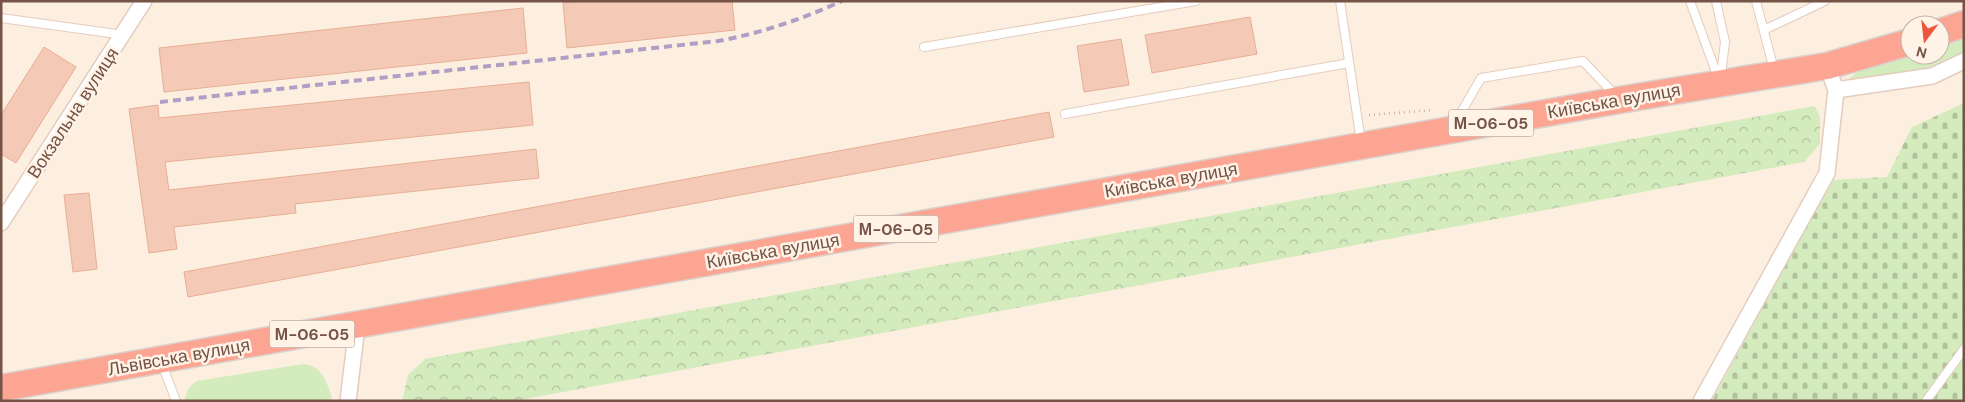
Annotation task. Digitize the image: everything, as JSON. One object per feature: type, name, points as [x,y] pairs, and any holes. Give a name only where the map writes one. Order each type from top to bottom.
[{"type":"highway","points":[[1950,29],[1964,24]]},
{"type":"highway","name":"Київська вулиця","points":[[431,311],[1362,146],[1444,120],[1620,100],[1827,66],[1900,45]]},
{"type":"highway","name":"Львівська вулиця","points":[[1,388],[357,326],[431,311]]},
{"type":"street","name":"Вокзальна вулиця","points":[[1,223],[144,1]]},
{"type":"street","points":[[1836,90],[1932,76],[1964,62]]},
{"type":"street","points":[[1701,401],[1827,173],[1836,90],[1827,66]]},
{"type":"street","points":[[348,401],[357,326]]},
{"type":"lane","points":[[924,47],[1196,1]]},
{"type":"lane","points":[[1340,1],[1362,146]]},
{"type":"lane","points":[[1690,1],[1720,83]]},
{"type":"lane","points":[[1716,1],[1725,42],[1720,83]]},
{"type":"lane","points":[[1756,1],[1775,74]]},
{"type":"lane","points":[[1764,30],[1825,1]]},
{"type":"lane","points":[[1,18],[124,34]]},
{"type":"lane","points":[[1444,120],[1481,78],[1583,61],[1620,100]]},
{"type":"lane","points":[[1065,114],[1349,62]]},
{"type":"lane","points":[[1926,401],[1964,349]]},
{"type":"lane","points":[[160,360],[176,401]]},
{"type":"path","points":[[1357,116],[1444,120]]},
{"type":"green space","points":[[1964,36],[1964,56],[1950,60],[1950,41]]},
{"type":"green space","points":[[1900,59],[1900,65],[1936,65],[1917,71],[1854,82],[1849,79],[1857,72]]},
{"type":"green space","points":[[1964,103],[1964,401],[1712,401],[1832,180],[1887,177],[1912,127]]},
{"type":"green space","points":[[1814,106],[1820,116],[1820,144],[1804,162],[515,401],[402,401],[408,375],[425,359]]},
{"type":"green space","points":[[303,364],[315,368],[322,375],[332,397],[330,401],[184,401],[188,389],[197,381]]},
{"type":"building","points":[[580,1],[732,1],[735,30],[567,48],[563,3]]},
{"type":"building","points":[[523,8],[527,53],[164,92],[159,48]]},
{"type":"building","points":[[1250,17],[1257,54],[1152,73],[1145,35]]},
{"type":"building","points":[[1121,39],[1129,85],[1084,92],[1077,46]]},
{"type":"building","points":[[44,47],[76,67],[16,163],[1,154],[1,115]]},
{"type":"building","points":[[529,82],[533,125],[165,162],[169,190],[536,149],[539,178],[295,204],[296,213],[174,227],[177,249],[149,253],[129,109],[158,105],[159,118]]},
{"type":"building","points":[[1049,112],[1054,137],[188,297],[184,272]]},
{"type":"building","points":[[89,193],[97,269],[73,272],[64,195]]},
{"type":"railway","points":[[160,102],[718,41],[782,25],[842,1]]}]
